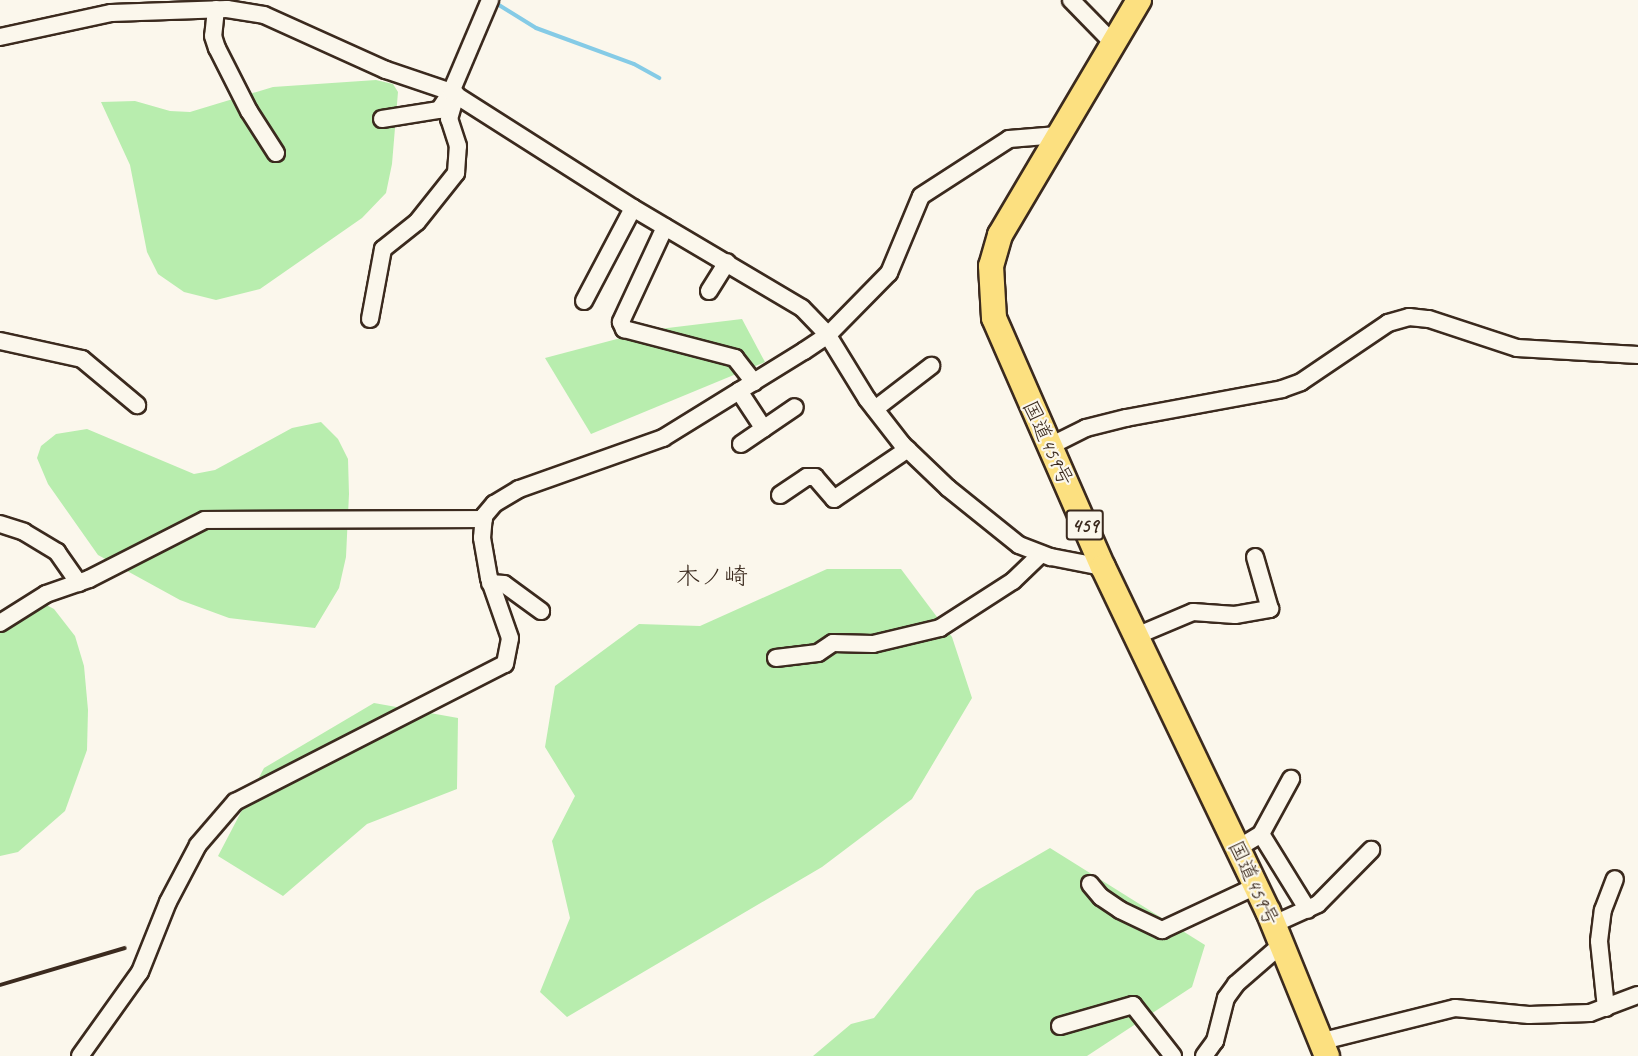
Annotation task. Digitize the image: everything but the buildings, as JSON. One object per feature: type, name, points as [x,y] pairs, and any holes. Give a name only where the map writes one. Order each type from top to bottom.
[{"type":"highway","name":"国道459号","points":[[1139,0],[1009,217],[991,266],[994,318],[1103,567],[1278,934],[1325,1048]]},
{"type":"street","points":[[370,319],[383,249],[417,222],[456,173],[458,146],[449,119],[454,93],[490,0]]},
{"type":"street","points":[[1071,0],[1112,42]]},
{"type":"street","points":[[216,9],[213,36],[217,48],[249,111],[276,153]]},
{"type":"street","points":[[0,37],[111,13],[216,9],[264,15],[386,70],[454,93],[633,208],[802,308],[828,335],[875,409],[908,449],[1019,545],[1041,554],[1103,567]]},
{"type":"street","points":[[382,119],[434,113],[454,93]]},
{"type":"street","points":[[80,1056],[140,972],[168,902],[198,845],[235,802],[505,664],[510,638],[490,583],[482,538],[484,519],[494,504],[513,493],[663,438],[828,335],[889,273],[921,196],[1009,139],[1058,135]]},
{"type":"street","points":[[584,301],[633,208]]},
{"type":"street","points":[[665,227],[621,322],[624,329],[735,358],[754,382]]},
{"type":"street","points":[[709,291],[727,262]]},
{"type":"street","points":[[1050,446],[1086,428],[1126,418],[1282,389],[1301,382],[1388,323],[1409,317],[1429,320],[1517,348],[1638,355]]},
{"type":"street","points":[[0,341],[82,359],[137,405]]},
{"type":"street","points":[[875,409],[931,366]]},
{"type":"street","points":[[739,391],[764,429]]},
{"type":"street","points":[[741,444],[795,407]]},
{"type":"street","points":[[780,495],[807,477],[815,477],[834,499],[908,449]]},
{"type":"street","points":[[0,623],[46,594],[79,583],[205,520],[484,519]]},
{"type":"street","points":[[0,524],[24,532],[57,552],[79,583]]},
{"type":"street","points":[[776,658],[818,653],[833,643],[873,644],[940,628],[1013,581],[1041,554]]},
{"type":"street","points":[[1136,636],[1193,612],[1235,615],[1270,609],[1255,557]]},
{"type":"street","points":[[490,583],[504,584],[541,611]]},
{"type":"street","points":[[1238,848],[1261,834],[1291,779]]},
{"type":"street","points":[[1261,834],[1308,910]]},
{"type":"street","points":[[1204,1056],[1215,1041],[1231,991],[1278,934],[1338,885],[1371,850]]},
{"type":"street","points":[[1606,1008],[1599,941],[1603,910],[1615,879]]},
{"type":"street","points":[[1090,884],[1101,897],[1120,910],[1162,930],[1256,886]]},
{"type":"street","points":[[1325,1048],[1455,1008],[1529,1015],[1590,1012],[1638,995]]},
{"type":"street","points":[[1060,1026],[1134,1005],[1173,1056]]},
{"type":"green space","points":[[376,80],[393,84],[398,92],[392,164],[386,193],[362,218],[260,289],[216,300],[184,292],[158,274],[147,252],[130,165],[101,102],[135,101],[170,111],[190,112],[273,87]]},
{"type":"green space","points":[[742,319],[765,362],[591,434],[545,358],[651,330]]},
{"type":"green space","points":[[321,422],[338,439],[348,459],[349,494],[346,557],[339,588],[315,628],[229,618],[180,600],[98,555],[48,484],[37,458],[41,446],[56,434],[87,429],[194,474],[215,470],[292,428]]},
{"type":"green space","points":[[827,569],[901,569],[952,637],[972,698],[912,799],[822,867],[567,1017],[540,992],[570,918],[552,841],[575,796],[545,747],[555,686],[639,624],[700,626]]},
{"type":"green space","points":[[33,598],[54,609],[75,636],[84,666],[88,710],[87,750],[65,811],[18,852],[0,856],[0,618]]},
{"type":"green space","points":[[374,703],[458,718],[457,789],[367,824],[283,896],[218,856],[264,768]]},
{"type":"green space","points":[[1050,848],[1205,945],[1192,987],[1087,1056],[813,1056],[851,1024],[874,1018],[976,891]]},
{"type":"waterway","points":[[494,2],[536,28],[634,64],[659,78]]},
{"type":"railway","points":[[0,985],[125,948]]},
{"type":"district","name":"木ノ崎","points":[[712,577]]}]
